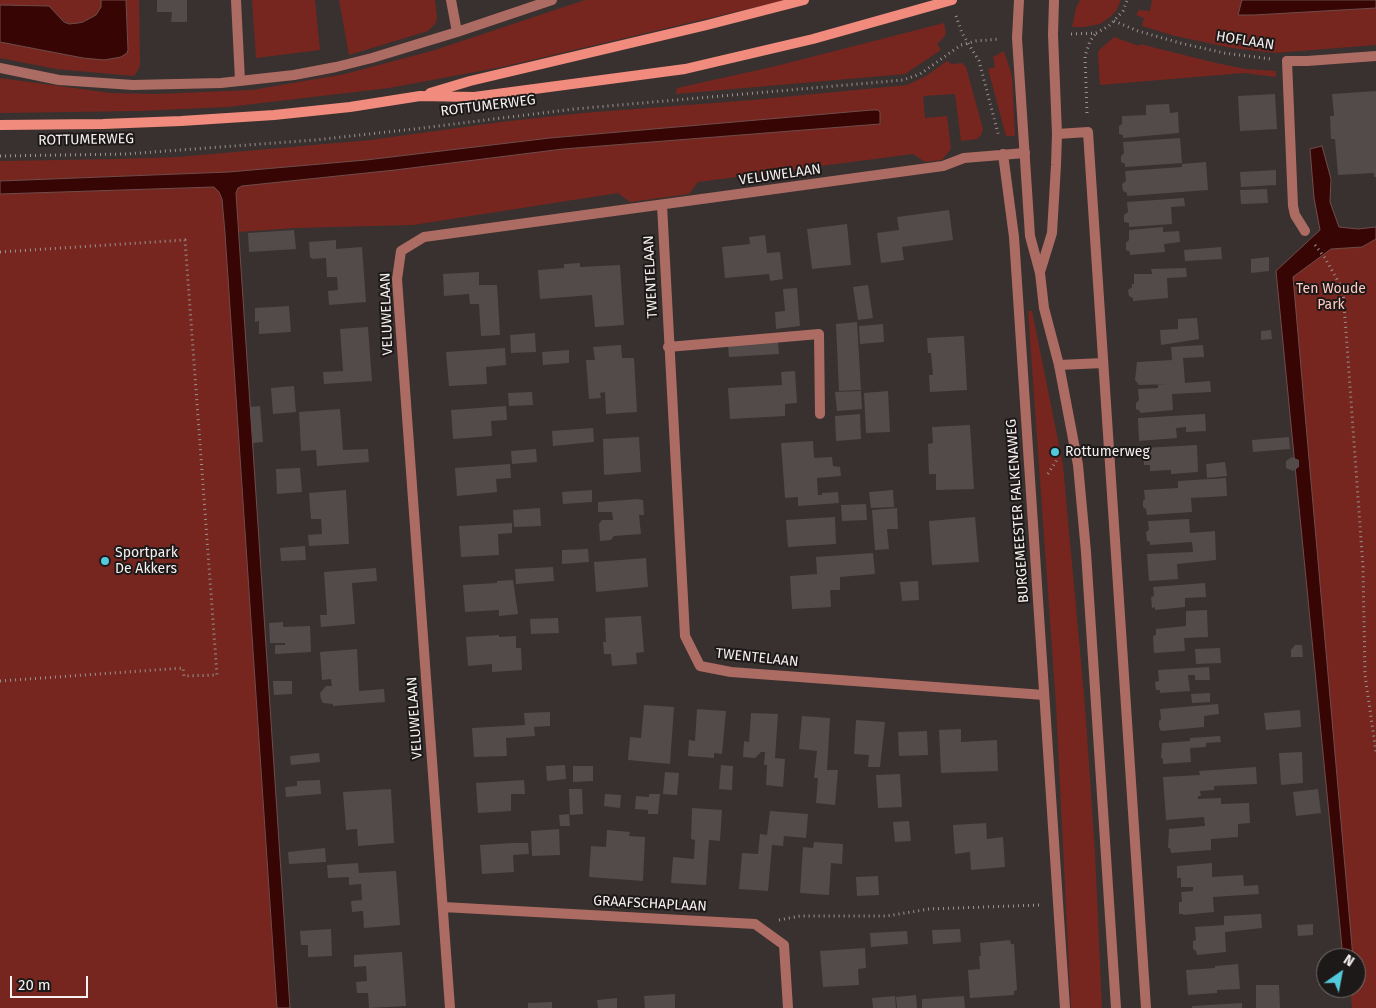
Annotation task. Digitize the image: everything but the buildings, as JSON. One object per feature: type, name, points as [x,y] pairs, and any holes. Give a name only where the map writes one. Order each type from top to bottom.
[{"type":"main road","name":"ROTTUMERWEG","points":[[0,125],[133,124],[274,115],[350,107],[420,96],[470,81],[708,25],[804,0]]},
{"type":"main road","name":"ROTTUMERWEG","points":[[420,96],[474,97],[684,69],[813,40],[952,0]]},
{"type":"street","points":[[236,0],[240,81]]},
{"type":"street","points":[[452,0],[457,32]]},
{"type":"street","points":[[0,68],[60,80],[109,84],[188,84],[294,75],[350,64],[457,32],[552,0]]},
{"type":"street","points":[[1019,0],[1017,38],[1030,236],[1040,273],[1044,308],[1059,366],[1078,465],[1086,552],[1116,1008]]},
{"type":"street","points":[[1040,273],[1052,233],[1057,134],[1053,35],[1054,0]]},
{"type":"street","name":"HOFLAAN","points":[[1287,61],[1376,56]]},
{"type":"street","points":[[1287,61],[1292,206],[1305,231]]},
{"type":"street","points":[[1057,134],[1088,132],[1146,1008]]},
{"type":"street","name":"VELUWELAAN","points":[[450,1008],[396,280],[402,251],[424,237],[662,206],[943,166],[964,158],[1025,153]]},
{"type":"street","name":"BURGEMEESTER FALKENAWEG","points":[[1003,154],[1014,238],[1065,1008]]},
{"type":"street","name":"TWENTELAAN","points":[[662,206],[668,347],[685,636],[700,666],[731,672],[1044,695]]},
{"type":"street","points":[[668,347],[818,334],[820,414]]},
{"type":"street","points":[[1059,366],[1103,363]]},
{"type":"street","name":"GRAAFSCHAPLAAN","points":[[443,907],[756,924]]},
{"type":"street","points":[[756,924],[784,944],[788,1008]]},
{"type":"path","points":[[1088,132],[1085,56],[1090,41],[1096,33],[1114,21],[1123,11],[1127,0]]},
{"type":"path","name":"HOFLAAN","points":[[1114,21],[1138,31],[1180,43],[1224,53],[1287,61]]},
{"type":"path","points":[[958,22],[978,61],[1003,154]]},
{"type":"path","points":[[1071,34],[1096,33]]},
{"type":"path","points":[[969,43],[996,40]]},
{"type":"path","name":"ROTTUMERWEG","points":[[0,156],[126,154],[306,141],[574,109],[903,80],[920,74],[955,48],[969,43]]},
{"type":"path","points":[[0,252],[185,240],[217,675],[184,676],[183,668],[0,681]]},
{"type":"path","points":[[1326,258],[1343,290],[1364,567],[1365,675],[1376,752]]},
{"type":"path","points":[[756,924],[800,916],[887,916],[929,909],[1058,904]]},
{"type":"green space","points":[[0,0],[101,0],[101,7],[96,15],[88,20],[69,24],[49,6],[0,5]]},
{"type":"green space","points":[[126,0],[139,0],[140,62],[139,69],[134,76],[56,69],[0,58],[0,42],[83,58],[104,60],[121,57],[128,50]]},
{"type":"green space","points":[[252,0],[315,0],[320,50],[256,58]]},
{"type":"green space","points":[[339,0],[435,0],[437,18],[435,24],[428,31],[349,55]]},
{"type":"green space","points":[[585,0],[786,0],[502,67],[389,88],[228,107],[140,111],[0,113],[0,78],[111,93],[155,94],[252,90],[345,74],[435,50]]},
{"type":"green space","points":[[1080,0],[1121,0],[1116,11],[1100,24],[1072,27],[1076,8]]},
{"type":"green space","points":[[1152,0],[1242,0],[1238,15],[1376,8],[1376,45],[1275,53],[1232,48],[1175,36],[1142,26],[1144,18],[1136,15],[1139,10],[1150,11]]},
{"type":"green space","points":[[944,23],[946,33],[937,44],[941,50],[905,74],[676,94],[677,88],[776,66]]},
{"type":"green space","points":[[1114,37],[1139,46],[1140,44],[1216,63],[1246,69],[1276,71],[1276,77],[1244,73],[1100,85],[1099,50]]},
{"type":"green space","points":[[1004,51],[1012,76],[1015,136],[1006,136],[988,69],[995,67],[993,57]]},
{"type":"green space","points":[[947,61],[952,64],[962,63],[966,67],[983,129],[977,139],[961,141],[955,94],[923,96],[925,118],[947,116],[951,149],[942,160],[925,162],[913,154],[698,182],[689,194],[630,202],[618,193],[413,225],[296,228],[239,232],[236,193],[238,188],[242,186],[395,170],[563,149],[880,124],[881,122],[872,110],[550,138],[366,160],[229,172],[0,181],[0,161],[178,157],[370,140],[583,113],[752,100],[907,85],[926,76]]},
{"type":"green space","name":"Sportpark De Akkers","points":[[214,187],[222,199],[225,233],[277,1008],[0,1008],[0,194]]},
{"type":"green space","name":"Ten Woude Park","points":[[1376,234],[1376,1008],[1352,1008],[1351,998],[1366,998],[1366,948],[1346,948],[1285,277],[1327,240]]},
{"type":"green space","points":[[1028,311],[1032,311],[1063,465],[1085,706],[1095,853],[1102,1008],[1071,1008],[1056,705]]},
{"type":"shaded area","points":[[101,0],[126,0],[128,50],[121,57],[104,60],[83,58],[0,42],[0,5],[49,6],[64,22],[69,24],[83,22],[96,15],[101,7]]},
{"type":"shaded area","points":[[1242,0],[1376,0],[1376,8],[1238,15]]},
{"type":"shaded area","points":[[872,110],[880,112],[880,124],[563,149],[395,170],[242,186],[238,188],[236,193],[290,1008],[277,1008],[222,199],[214,187],[0,194],[0,181],[229,172],[366,160],[550,138]]},
{"type":"shaded area","points":[[1322,146],[1331,179],[1330,202],[1339,227],[1358,229],[1376,227],[1376,239],[1362,247],[1331,249],[1293,277],[1352,948],[1342,948],[1276,271],[1320,230],[1314,198],[1310,149]]},
{"type":"place","name":"Rottumerweg","points":[[1055,452]]},
{"type":"place","name":"Sportpark De Akkers","points":[[105,561]]}]
